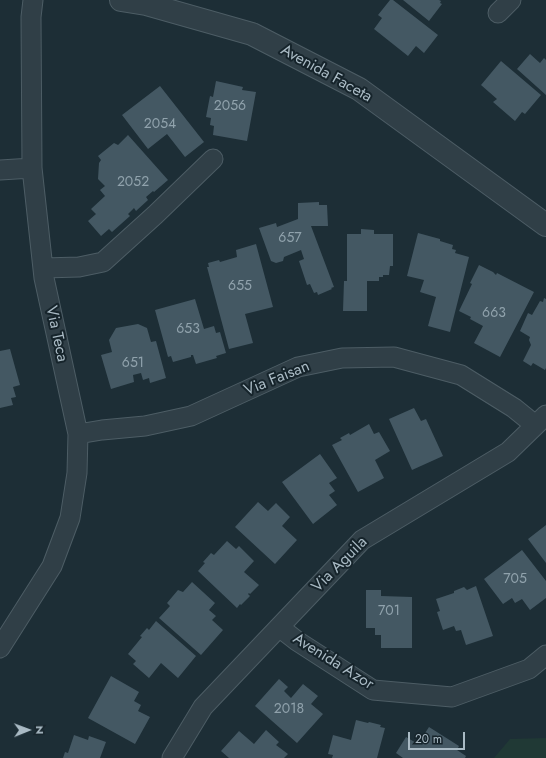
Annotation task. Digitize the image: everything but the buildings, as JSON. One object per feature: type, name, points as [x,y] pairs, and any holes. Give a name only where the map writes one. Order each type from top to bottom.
[{"type":"street","name":"Via Teca","points":[[0,648],[52,566],[70,518],[77,473],[78,434],[44,278],[32,168],[31,17],[33,0]]},
{"type":"street","name":"Avenida Faceta","points":[[121,0],[146,4],[252,34],[359,89],[546,225]]},
{"type":"street","points":[[498,13],[511,0]]},
{"type":"street","points":[[44,268],[78,267],[103,262],[155,215],[213,159]]},
{"type":"street","points":[[0,170],[32,168]]},
{"type":"street","name":"Via Faisan","points":[[78,434],[145,426],[191,416],[298,367],[342,358],[394,357],[461,375],[514,408],[541,420]]},
{"type":"street","name":"Via Aguila","points":[[172,758],[203,707],[362,540],[508,452],[541,420]]},
{"type":"street","name":"Avenida Azor","points":[[279,627],[297,641],[373,690],[452,697],[529,669],[546,655]]},
{"type":"green space","points":[[546,738],[546,758],[494,758],[510,739]]}]
